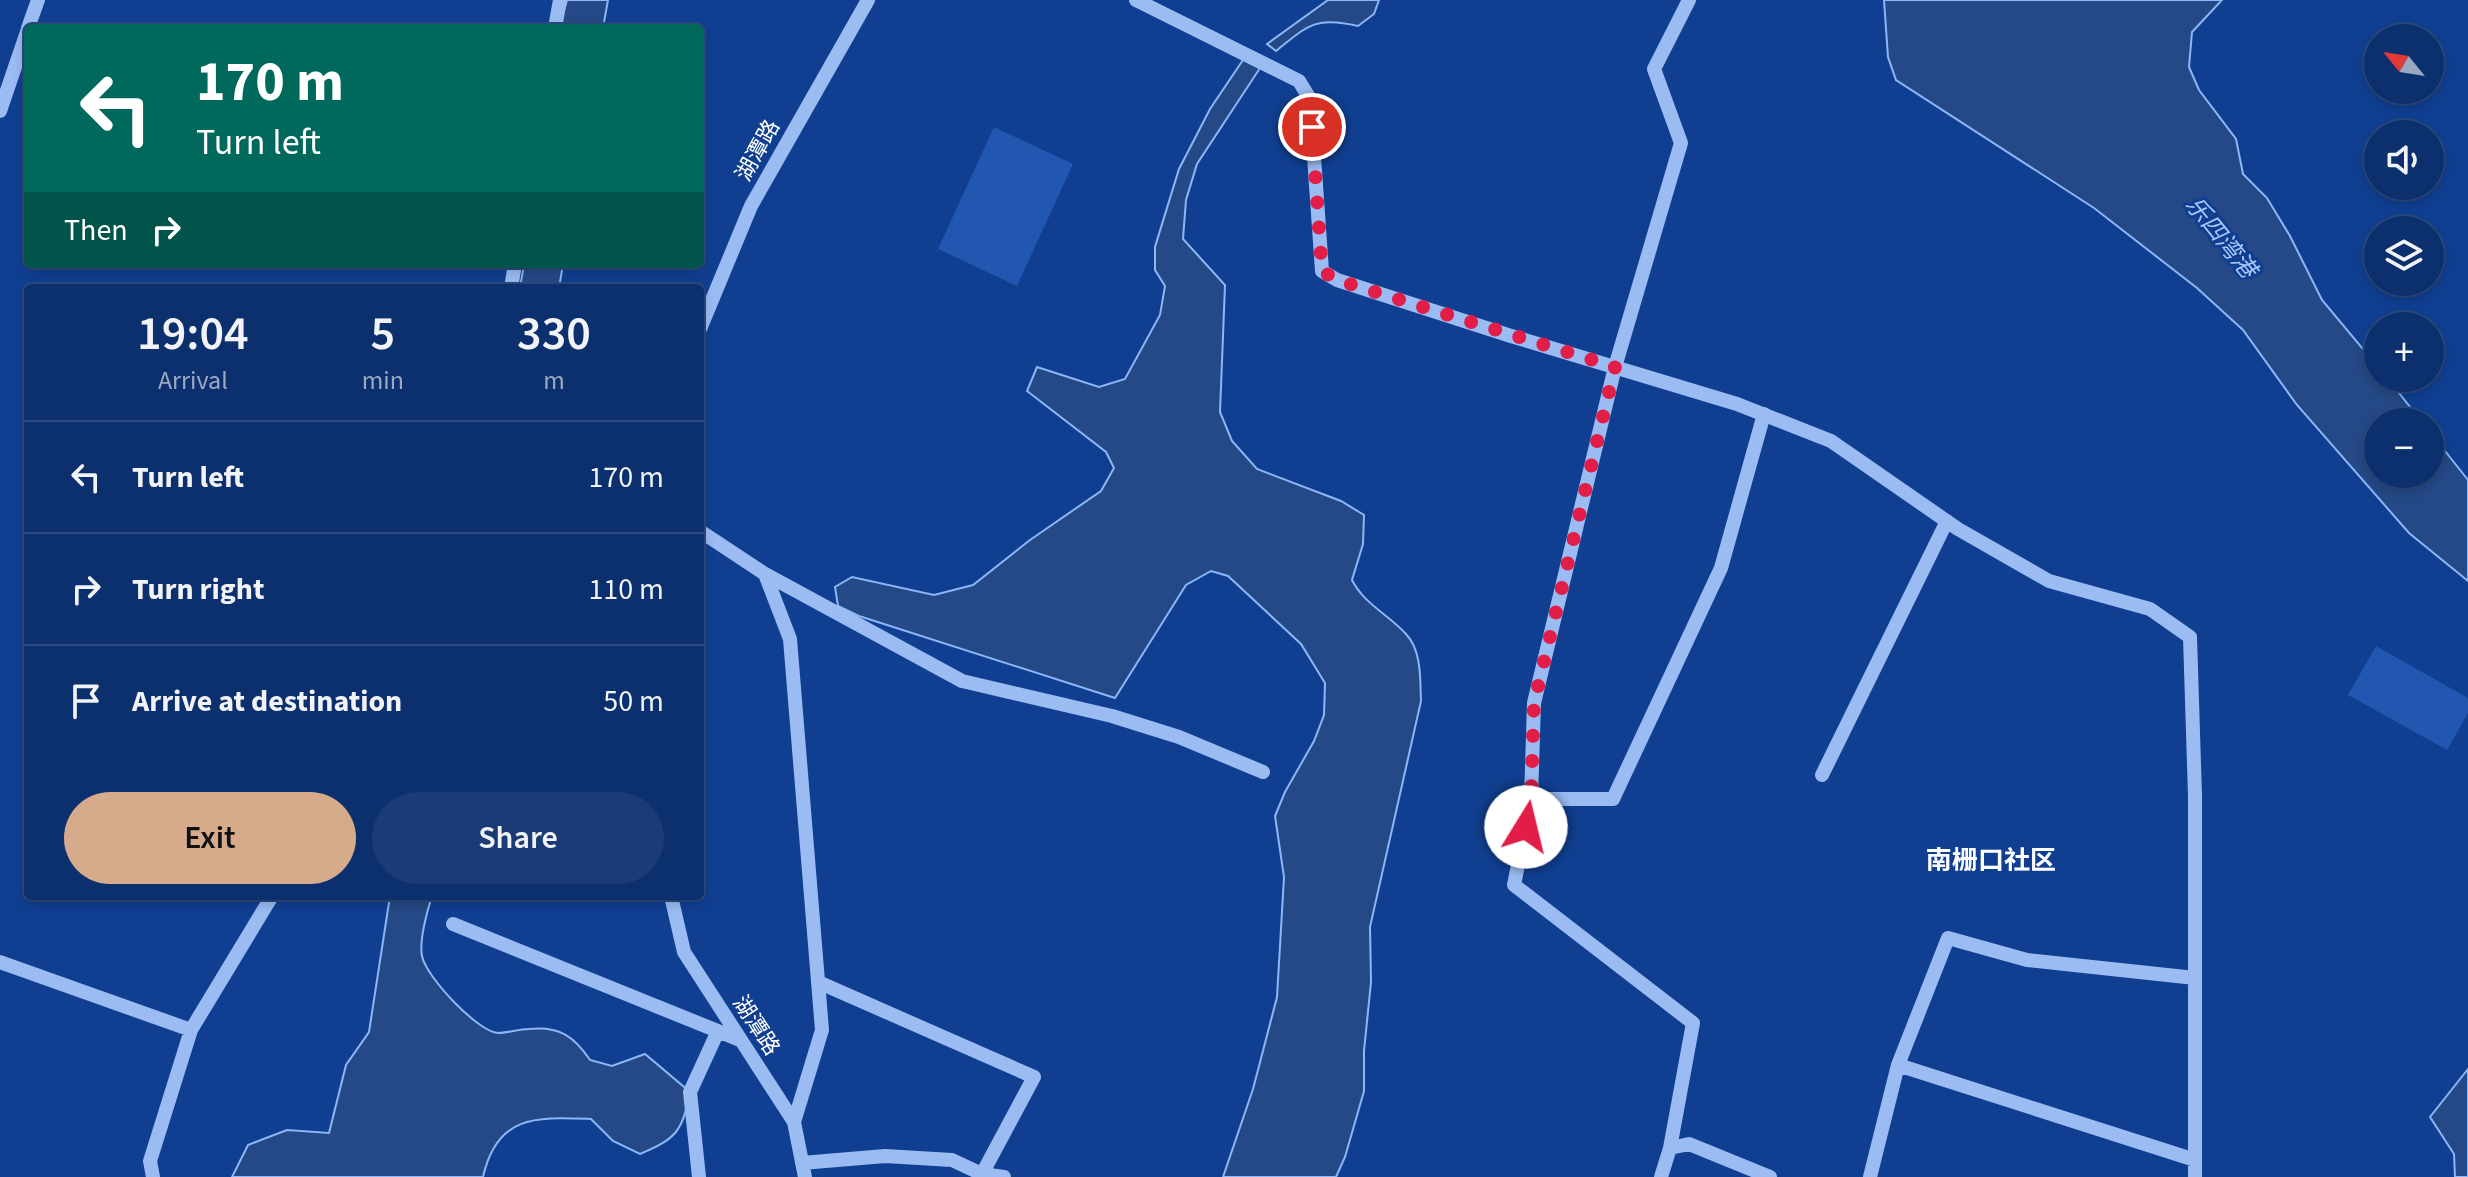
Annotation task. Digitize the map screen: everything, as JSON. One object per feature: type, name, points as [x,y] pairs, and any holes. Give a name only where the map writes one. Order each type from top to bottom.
[{"type":"street","points":[[29,24],[38,0]]},
{"type":"street","points":[[556,24],[560,0]]},
{"type":"street","name":"湖潭路","points":[[704,319],[751,206],[868,0]]},
{"type":"street","points":[[1136,0],[1299,81],[1310,99],[1322,271],[1337,280],[1737,404],[1831,441],[1947,521],[2049,581],[2150,609],[2190,637],[2195,796],[2195,1177]]},
{"type":"street","points":[[1661,1177],[1670,1148],[1693,1023],[1514,885],[1531,799],[1534,703],[1615,367],[1681,143],[1654,69],[1689,0]]},
{"type":"street","points":[[0,111],[24,40]]},
{"type":"street","points":[[1531,799],[1613,799],[1721,568],[1764,414]]},
{"type":"street","points":[[1822,775],[1947,521]]},
{"type":"street","points":[[704,534],[765,574],[962,681],[1112,716],[1166,732],[1263,772]]},
{"type":"street","points":[[765,574],[790,639],[822,1030],[794,1122]]},
{"type":"street","points":[[153,1177],[150,1161],[191,1030],[270,900]]},
{"type":"street","name":"湖潭路","points":[[672,900],[684,952],[794,1122],[804,1170]]},
{"type":"street","points":[[453,924],[740,1040]]},
{"type":"street","points":[[1870,1177],[1898,1065],[1948,938],[2027,960],[2195,978]]},
{"type":"street","points":[[0,962],[191,1030]]},
{"type":"street","points":[[818,982],[1034,1077],[982,1174]]},
{"type":"street","points":[[699,1177],[690,1092],[718,1031]]},
{"type":"street","points":[[1898,1065],[2195,1160]]},
{"type":"street","points":[[1670,1148],[1689,1144],[1770,1177]]},
{"type":"street","points":[[804,1170],[885,1156],[952,1160],[982,1174],[1004,1177]]},
{"type":"shaded area","points":[[994,127],[1073,164],[1017,286],[938,249]]},
{"type":"shaded area","points":[[2376,646],[2468,698],[2468,713],[2447,750],[2348,695]]},
{"type":"water","points":[[567,0],[608,0],[604,24],[560,24]]},
{"type":"water","points":[[1328,0],[1379,0],[1374,14],[1358,26],[1322,23],[1305,29],[1276,51],[1267,44]]},
{"type":"water","name":"乐四湾港","points":[[1884,0],[2222,0],[2192,32],[2189,67],[2199,90],[2236,139],[2243,174],[2267,198],[2322,300],[2364,350],[2364,392],[2398,392],[2411,408],[2364,408],[2364,482],[2297,405],[2243,330],[2197,288],[2094,208],[1896,80],[1888,57]]},
{"type":"water","points":[[1245,57],[1262,65],[1197,164],[1186,200],[1183,239],[1225,285],[1220,412],[1232,441],[1257,469],[1341,501],[1364,515],[1363,544],[1352,580],[1363,596],[1406,634],[1418,657],[1420,675],[1421,701],[1370,927],[1371,982],[1364,1051],[1364,1091],[1336,1177],[1223,1177],[1253,1089],[1277,997],[1284,877],[1275,816],[1324,715],[1325,683],[1301,644],[1228,576],[1211,571],[1186,585],[1115,698],[859,616],[838,606],[835,587],[852,577],[934,595],[973,585],[1030,540],[1101,491],[1114,468],[1106,452],[1027,391],[1037,367],[1099,387],[1125,379],[1160,315],[1165,286],[1155,270],[1155,247],[1179,169],[1210,109]]},
{"type":"water","points":[[523,268],[562,268],[560,284],[521,284]]},
{"type":"water","points":[[2444,450],[2468,480],[2468,581],[2409,533],[2370,488],[2444,488]]},
{"type":"water","points":[[389,900],[431,900],[423,934],[422,956],[433,977],[478,1024],[498,1033],[540,1028],[557,1031],[572,1039],[590,1060],[612,1066],[645,1054],[690,1092],[681,1125],[676,1132],[640,1154],[613,1141],[591,1119],[553,1118],[509,1130],[489,1156],[483,1177],[232,1177],[248,1145],[287,1130],[329,1133],[346,1065],[369,1032]]},
{"type":"water","points":[[2468,1069],[2468,1177],[2455,1177],[2454,1154],[2430,1117]]},
{"type":"district","name":"南栅口社区","points":[[1991,860]]},
{"type":"route","points":[[1312,127],[1322,271],[1337,280],[1615,367],[1534,703],[1531,799],[1526,827]]}]
